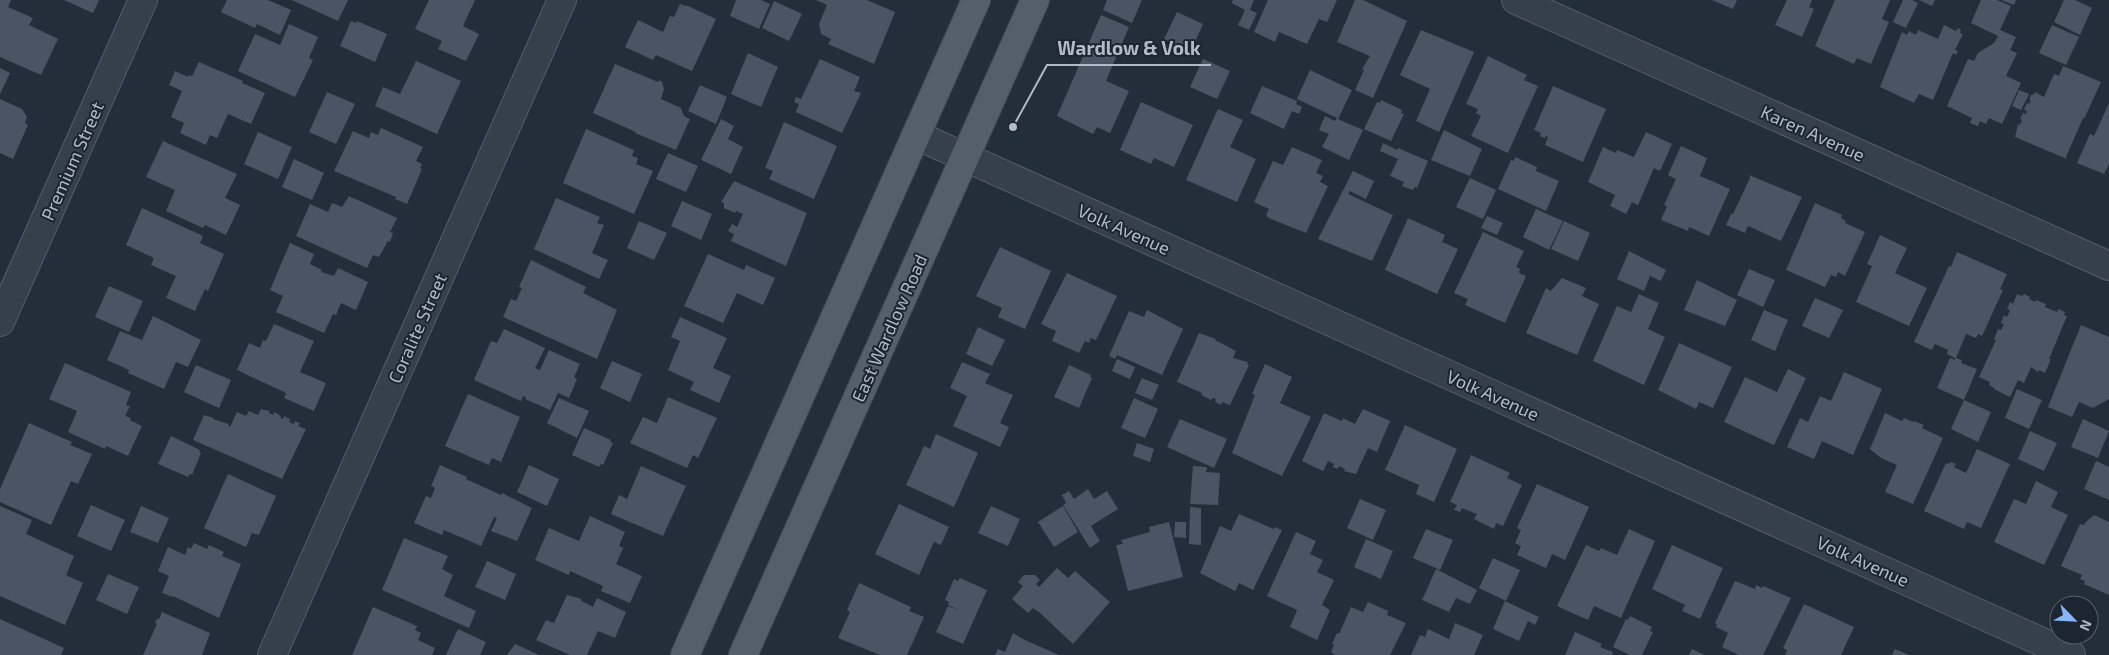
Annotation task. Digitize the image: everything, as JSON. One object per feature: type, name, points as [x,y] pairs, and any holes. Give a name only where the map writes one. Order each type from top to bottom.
[{"type":"main road","points":[[685,655],[976,0]]},
{"type":"main road","name":"East Wardlow Road","points":[[743,655],[1035,0]]},
{"type":"street","name":"Premium Street","points":[[0,322],[143,0]]},
{"type":"street","name":"Coralite Street","points":[[272,655],[562,0]]},
{"type":"street","name":"Karen Avenue","points":[[1516,0],[2109,266]]},
{"type":"street","name":"Volk Avenue","points":[[916,135],[2071,655]]},
{"type":"building","points":[[0,0],[11,0],[8,7],[33,18],[29,25],[58,39],[41,75],[0,57]]},
{"type":"building","points":[[64,0],[99,0],[93,13]]},
{"type":"building","points":[[227,0],[268,0],[291,10],[280,35],[257,24],[255,28],[221,12]]},
{"type":"building","points":[[292,0],[348,0],[338,21]]},
{"type":"building","points":[[429,0],[475,0],[463,26],[479,34],[466,61],[438,49],[442,41],[415,29]]},
{"type":"building","points":[[736,0],[761,0],[770,4],[759,29],[730,16]]},
{"type":"building","points":[[816,0],[867,0],[895,12],[874,64],[828,44],[831,39],[821,34],[819,24],[827,5]]},
{"type":"building","points":[[1107,0],[1142,0],[1132,23],[1103,10]]},
{"type":"building","points":[[1233,0],[1254,0],[1250,10],[1257,13],[1249,30],[1238,25],[1245,10],[1232,3]]},
{"type":"building","points":[[1268,0],[1337,0],[1327,22],[1319,19],[1307,44],[1279,32],[1275,42],[1254,32]]},
{"type":"building","points":[[1355,0],[1363,0],[1407,21],[1373,98],[1355,90],[1364,70],[1362,69],[1370,56],[1337,42]]},
{"type":"building","points":[[1712,0],[1737,0],[1733,9]]},
{"type":"building","points":[[1787,0],[1812,0],[1809,7],[1814,9],[1802,37],[1775,25]]},
{"type":"building","points":[[1835,0],[1890,0],[1882,19],[1889,22],[1871,64],[1857,58],[1854,64],[1815,46]]},
{"type":"building","points":[[1903,0],[1912,0],[1918,3],[1906,28],[1893,22]]},
{"type":"building","points":[[1919,0],[1935,0],[1932,6]]},
{"type":"building","points":[[1981,0],[1997,0],[2011,6],[2000,30],[2016,37],[2010,50],[2017,53],[2006,76],[2021,83],[2002,124],[1989,118],[1986,124],[1980,121],[1978,126],[1970,123],[1972,118],[1947,106],[1968,59],[1974,61],[1978,53],[1994,43],[1998,36],[1971,23]]},
{"type":"building","points":[[2001,0],[2016,0],[2014,5]]},
{"type":"building","points":[[2064,0],[2075,0],[2092,8],[2080,35],[2054,22]]},
{"type":"building","points":[[774,1],[802,14],[789,41],[762,28]]},
{"type":"building","points":[[680,4],[716,19],[692,71],[656,55],[653,60],[625,47],[638,20],[663,32],[670,16],[674,17]]},
{"type":"building","points":[[1177,12],[1203,24],[1191,51],[1164,39]]},
{"type":"building","points":[[1101,15],[1129,27],[1106,81],[1129,91],[1110,133],[1097,127],[1093,134],[1057,116]]},
{"type":"building","points":[[351,21],[356,23],[357,21],[387,34],[375,62],[340,46]]},
{"type":"building","points":[[289,24],[318,37],[309,58],[313,60],[295,97],[238,71],[255,34],[280,45]]},
{"type":"building","points":[[1944,25],[1956,31],[1958,28],[1961,30],[1960,33],[1963,34],[1955,50],[1958,51],[1956,55],[1953,53],[1933,100],[1919,94],[1914,103],[1880,87],[1902,32],[1907,35],[1909,31],[1916,35],[1918,30],[1938,39]]},
{"type":"building","points":[[2052,25],[2079,37],[2066,65],[2039,53]]},
{"type":"building","points":[[1421,30],[1474,52],[1439,132],[1416,121],[1430,89],[1400,75]]},
{"type":"building","points":[[748,53],[778,67],[761,107],[731,94]]},
{"type":"building","points":[[1488,56],[1527,75],[1524,80],[1538,86],[1508,153],[1471,136],[1481,116],[1476,113],[1478,109],[1466,104]]},
{"type":"building","points":[[820,59],[860,77],[854,91],[861,93],[842,133],[796,112],[799,104],[794,102],[796,97],[801,99]]},
{"type":"building","points":[[1203,59],[1230,71],[1217,99],[1190,87]]},
{"type":"building","points":[[416,61],[461,81],[437,134],[375,106],[383,87],[400,94]]},
{"type":"building","points":[[199,62],[243,81],[242,83],[265,93],[251,124],[228,114],[217,138],[210,135],[206,145],[180,133],[184,123],[171,117],[182,91],[169,85],[175,71],[188,77],[189,75],[192,76]]},
{"type":"building","points":[[615,64],[662,82],[664,89],[661,99],[681,108],[684,116],[690,119],[676,150],[593,113]]},
{"type":"building","points":[[2063,66],[2101,82],[2083,118],[2066,157],[2067,159],[2015,137],[2018,124],[2020,125],[2023,113],[2026,114],[2027,111],[2024,110],[2027,103],[2029,104],[2031,100],[2029,99],[2032,94],[2034,95],[2035,92],[2044,97],[2054,74],[2059,76]]},
{"type":"building","points":[[0,68],[10,73],[0,94]]},
{"type":"building","points":[[1310,70],[1352,90],[1338,119],[1363,130],[1349,160],[1322,147],[1329,134],[1319,130],[1325,116],[1335,121],[1337,118],[1297,99]]},
{"type":"building","points":[[700,85],[727,97],[716,124],[688,111]]},
{"type":"building","points":[[1262,86],[1297,101],[1296,104],[1302,107],[1299,114],[1292,111],[1284,129],[1250,113]]},
{"type":"building","points":[[1553,86],[1606,109],[1583,162],[1545,145],[1548,137],[1540,136],[1541,133],[1534,130]]},
{"type":"building","points":[[2019,90],[2029,94],[2021,110],[2012,106]]},
{"type":"building","points":[[327,92],[355,104],[336,144],[309,132]]},
{"type":"building","points":[[0,99],[22,109],[27,117],[25,123],[28,125],[13,159],[0,153]]},
{"type":"building","points":[[1381,100],[1402,110],[1401,113],[1404,114],[1391,141],[1364,129],[1377,102],[1380,103]]},
{"type":"building","points":[[1141,102],[1193,125],[1174,167],[1154,158],[1151,164],[1120,150]]},
{"type":"building","points":[[2109,103],[2109,164],[2104,174],[2077,163],[2090,134],[2094,136]]},
{"type":"building","points":[[1218,109],[1243,120],[1230,147],[1256,159],[1237,202],[1186,180]]},
{"type":"building","points":[[721,119],[734,126],[728,139],[743,147],[731,174],[701,160]]},
{"type":"building","points":[[784,122],[837,146],[814,199],[769,179],[773,171],[765,168]]},
{"type":"building","points":[[381,128],[423,147],[416,161],[422,164],[420,168],[422,169],[407,204],[395,199],[396,197],[334,171],[353,131],[369,138],[371,132],[378,135]]},
{"type":"building","points":[[586,129],[634,150],[632,156],[638,158],[636,164],[653,171],[634,214],[563,183]]},
{"type":"building","points":[[1444,130],[1482,149],[1470,176],[1431,160]]},
{"type":"building","points":[[258,132],[292,147],[278,179],[244,164]]},
{"type":"building","points":[[1646,132],[1672,144],[1660,171],[1654,168],[1638,205],[1632,202],[1626,214],[1610,206],[1615,195],[1588,182],[1603,147],[1616,153],[1617,150],[1634,157]]},
{"type":"building","points":[[163,141],[237,174],[225,198],[240,205],[226,235],[205,225],[203,228],[166,211],[175,190],[146,177]]},
{"type":"building","points":[[1383,143],[1428,161],[1417,188],[1415,187],[1413,190],[1402,186],[1404,182],[1390,176],[1398,159],[1380,151]]},
{"type":"building","points":[[1681,146],[1707,158],[1700,176],[1730,189],[1709,236],[1689,227],[1688,231],[1661,220],[1667,206],[1664,205],[1676,179],[1668,175]]},
{"type":"building","points":[[1292,147],[1322,160],[1316,173],[1323,176],[1320,182],[1328,186],[1306,233],[1269,218],[1266,215],[1269,209],[1254,202],[1273,161],[1283,165]]},
{"type":"building","points":[[668,153],[698,166],[686,192],[656,179]]},
{"type":"building","points":[[1515,157],[1537,167],[1536,171],[1559,181],[1546,211],[1498,189],[1511,160],[1514,161]]},
{"type":"building","points":[[294,159],[324,173],[312,200],[282,187]]},
{"type":"building","points":[[1353,171],[1374,181],[1366,199],[1350,191],[1348,194],[1393,215],[1372,261],[1318,239]]},
{"type":"building","points":[[1749,175],[1802,197],[1781,241],[1748,226],[1745,233],[1726,225],[1750,178]]},
{"type":"building","points":[[1470,178],[1496,190],[1483,219],[1456,207]]},
{"type":"building","points":[[734,181],[807,213],[786,266],[731,241],[734,234],[728,231],[732,224],[737,227],[743,214],[724,208],[724,203],[721,202]]},
{"type":"building","points":[[349,196],[397,218],[390,232],[393,233],[390,242],[388,241],[379,257],[373,255],[367,268],[296,236],[310,204],[328,212],[332,203],[342,207]]},
{"type":"building","points":[[556,198],[600,217],[597,223],[604,225],[592,253],[608,260],[599,279],[534,249]]},
{"type":"building","points":[[682,201],[712,214],[701,240],[671,226]]},
{"type":"building","points":[[1815,203],[1842,215],[1841,218],[1846,221],[1845,223],[1865,232],[1845,276],[1838,272],[1836,277],[1831,275],[1825,287],[1786,270]]},
{"type":"building","points":[[142,208],[203,236],[200,243],[224,254],[208,291],[205,289],[195,311],[166,298],[176,276],[151,265],[154,258],[126,245]]},
{"type":"building","points":[[1536,209],[1563,221],[1549,250],[1523,237]]},
{"type":"building","points":[[1487,216],[1503,223],[1497,235],[1481,228]]},
{"type":"building","points":[[1408,218],[1445,235],[1442,242],[1458,249],[1437,294],[1385,270]]},
{"type":"building","points":[[639,221],[667,233],[654,260],[627,248]]},
{"type":"building","points":[[1564,221],[1590,233],[1578,261],[1551,249]]},
{"type":"building","points":[[1483,232],[1524,251],[1516,267],[1520,269],[1519,273],[1526,276],[1505,323],[1465,305],[1468,299],[1454,293]]},
{"type":"building","points":[[1880,235],[1907,248],[1895,273],[1927,288],[1909,326],[1856,302],[1872,266],[1867,264]]},
{"type":"building","points":[[290,243],[314,254],[310,264],[322,270],[321,272],[334,276],[338,268],[368,282],[356,310],[341,303],[336,315],[333,314],[324,333],[276,312],[283,296],[270,290]]},
{"type":"building","points":[[1000,247],[1051,271],[1025,329],[998,317],[1002,308],[976,296]]},
{"type":"building","points":[[1629,251],[1666,270],[1661,281],[1650,276],[1644,291],[1617,279]]},
{"type":"building","points":[[1957,252],[2007,274],[2000,289],[2003,290],[1982,336],[1978,334],[1976,338],[1966,334],[1956,358],[1962,360],[1961,363],[1977,369],[1964,400],[1937,388],[1950,358],[1955,360],[1955,358],[1947,354],[1948,350],[1935,344],[1932,350],[1914,342]]},
{"type":"building","points":[[708,254],[744,270],[746,265],[775,278],[763,305],[737,293],[723,323],[684,306]]},
{"type":"building","points":[[531,260],[586,287],[583,293],[617,310],[597,359],[503,317],[511,299],[516,301],[522,288],[519,287]]},
{"type":"building","points":[[1749,269],[1775,280],[1763,307],[1737,295]]},
{"type":"building","points":[[1067,273],[1117,296],[1096,340],[1091,338],[1089,343],[1085,341],[1079,353],[1052,341],[1056,331],[1041,324]]},
{"type":"building","points":[[1562,278],[1586,288],[1582,296],[1599,304],[1577,355],[1526,333],[1546,288],[1551,291]]},
{"type":"building","points":[[1697,280],[1737,300],[1725,326],[1684,310]]},
{"type":"building","points":[[109,286],[143,301],[129,332],[95,317]]},
{"type":"building","points":[[1639,294],[1659,303],[1648,329],[1665,337],[1644,385],[1593,361],[1617,306],[1631,312]]},
{"type":"building","points":[[2017,294],[2022,296],[2024,294],[2030,297],[2029,299],[2046,304],[2045,307],[2057,312],[2058,309],[2065,312],[2064,315],[2067,316],[2045,373],[2039,370],[2038,372],[2031,367],[2024,383],[2018,380],[2010,397],[1994,389],[1989,385],[1990,382],[1979,377],[1996,340],[1994,339],[1998,329],[2001,330],[2004,324],[2001,323],[2004,315],[2007,317],[2010,310],[2007,309],[2010,302],[2013,304]]},
{"type":"building","points":[[1815,298],[1843,310],[1829,338],[1802,326]]},
{"type":"building","points":[[1147,310],[1183,329],[1162,375],[1117,355],[1115,359],[1109,356],[1129,311],[1144,317]]},
{"type":"building","points":[[1764,310],[1788,320],[1775,351],[1751,340]]},
{"type":"building","points":[[153,316],[201,340],[188,367],[176,362],[164,389],[128,373],[129,370],[107,360],[120,331],[142,340]]},
{"type":"building","points":[[680,317],[727,338],[713,368],[731,376],[719,403],[690,390],[694,382],[668,370],[680,341],[671,337]]},
{"type":"building","points":[[274,324],[314,341],[300,372],[326,383],[314,411],[284,398],[286,393],[237,370],[249,343],[260,348],[263,340],[266,341]]},
{"type":"building","points":[[2081,325],[2109,337],[2109,399],[2093,408],[2079,402],[2072,417],[2048,407]]},
{"type":"building","points":[[978,327],[1005,340],[992,366],[966,354]]},
{"type":"building","points":[[504,329],[545,348],[535,368],[540,370],[549,350],[580,364],[574,377],[577,379],[569,398],[558,393],[550,410],[525,399],[526,397],[523,396],[521,401],[474,380],[491,341],[497,343]]},
{"type":"building","points":[[1199,333],[1216,339],[1236,351],[1233,358],[1248,362],[1247,364],[1249,365],[1230,405],[1222,402],[1221,405],[1215,402],[1216,399],[1213,398],[1211,400],[1201,395],[1202,393],[1177,382]]},
{"type":"building","points":[[1679,343],[1732,367],[1713,408],[1699,402],[1696,409],[1658,390]]},
{"type":"building","points":[[1117,359],[1135,367],[1130,379],[1112,371]]},
{"type":"building","points":[[612,361],[642,374],[630,402],[600,388]]},
{"type":"building","points":[[962,362],[990,374],[985,383],[1013,395],[1000,423],[1009,427],[1000,447],[953,426],[967,396],[950,388]]},
{"type":"building","points":[[65,363],[131,392],[126,405],[130,406],[125,416],[142,426],[128,456],[106,446],[105,449],[68,432],[77,411],[49,399]]},
{"type":"building","points":[[1265,364],[1292,377],[1280,403],[1311,417],[1282,476],[1232,453],[1255,395],[1252,394]]},
{"type":"building","points":[[196,365],[231,380],[219,408],[184,392]]},
{"type":"building","points":[[1069,365],[1091,375],[1090,377],[1092,378],[1079,408],[1054,397]]},
{"type":"building","points":[[1788,369],[1806,378],[1774,445],[1724,422],[1745,377],[1777,392]]},
{"type":"building","points":[[1844,372],[1882,389],[1853,455],[1822,441],[1814,459],[1787,447],[1800,418],[1808,422],[1820,396],[1831,401]]},
{"type":"building","points":[[1142,378],[1159,385],[1152,400],[1135,393]]},
{"type":"building","points":[[2017,389],[2042,400],[2029,429],[2005,418]]},
{"type":"building","points":[[468,394],[520,417],[501,462],[492,458],[489,465],[445,446]]},
{"type":"building","points":[[668,397],[717,418],[698,458],[693,455],[687,468],[630,443],[643,417],[657,423]]},
{"type":"building","points":[[559,398],[589,411],[577,438],[547,423]]},
{"type":"building","points":[[1134,398],[1158,409],[1145,438],[1121,428]]},
{"type":"building","points":[[1964,400],[1991,412],[1978,442],[1951,429]]},
{"type":"building","points":[[261,409],[269,411],[273,415],[274,412],[283,419],[284,416],[290,419],[289,422],[294,424],[295,421],[300,423],[298,426],[306,429],[282,479],[193,440],[204,415],[228,424],[230,427],[237,412],[246,416],[249,411],[258,415]]},
{"type":"building","points":[[1363,409],[1390,421],[1377,452],[1368,448],[1356,474],[1344,471],[1345,469],[1339,466],[1338,469],[1333,467],[1334,464],[1328,461],[1323,471],[1302,461],[1324,413],[1342,421],[1343,418],[1355,424]]},
{"type":"building","points":[[1885,413],[1902,421],[1904,418],[1924,425],[1922,428],[1943,438],[1913,504],[1885,492],[1897,465],[1881,458],[1870,449]]},
{"type":"building","points":[[1180,419],[1227,439],[1214,468],[1167,447]]},
{"type":"building","points":[[2083,419],[2109,431],[2098,458],[2071,447]]},
{"type":"building","points":[[29,423],[72,442],[70,445],[92,454],[78,484],[71,481],[51,525],[0,502],[0,489]]},
{"type":"building","points":[[1405,425],[1457,449],[1434,502],[1416,494],[1419,485],[1385,470]]},
{"type":"building","points":[[584,428],[611,440],[610,442],[613,443],[603,465],[601,464],[599,467],[572,455]]},
{"type":"building","points":[[2030,431],[2057,443],[2044,471],[2018,459]]},
{"type":"building","points":[[936,434],[978,453],[954,507],[906,485],[924,446],[930,449]]},
{"type":"building","points":[[171,436],[200,450],[199,452],[201,453],[192,475],[190,474],[188,477],[158,464]]},
{"type":"building","points":[[1137,443],[1154,449],[1150,462],[1133,456]]},
{"type":"building","points":[[1977,449],[2010,464],[1981,528],[1967,522],[1964,529],[1924,511],[1946,463],[1956,464],[1954,467],[1966,473]]},
{"type":"building","points":[[1471,455],[1510,473],[1507,478],[1522,485],[1503,526],[1496,523],[1494,529],[1474,519],[1477,514],[1462,508],[1460,512],[1454,510],[1457,505],[1450,502]]},
{"type":"building","points":[[2096,461],[2109,467],[2109,500],[2084,489]]},
{"type":"building","points":[[440,465],[467,477],[466,479],[501,495],[502,493],[532,508],[517,541],[491,531],[497,518],[494,517],[481,546],[444,530],[442,535],[414,523],[426,496],[431,498],[435,488],[431,486]]},
{"type":"building","points":[[529,465],[559,479],[547,506],[517,492]]},
{"type":"building","points":[[641,466],[686,486],[663,536],[611,514],[619,495],[627,499]]},
{"type":"building","points":[[1193,466],[1207,467],[1206,472],[1220,473],[1218,505],[1190,504]]},
{"type":"building","points":[[228,474],[276,496],[259,535],[252,533],[246,547],[204,528]]},
{"type":"building","points":[[2036,481],[2058,492],[2051,507],[2068,515],[2044,565],[1994,542],[2014,499],[2026,504]]},
{"type":"building","points":[[1537,484],[1589,507],[1565,560],[1552,554],[1546,568],[1517,555],[1521,546],[1515,543],[1521,530],[1517,528]]},
{"type":"building","points":[[1088,489],[1094,499],[1107,491],[1118,509],[1091,526],[1100,541],[1090,548],[1063,505],[1066,503],[1062,495],[1069,491],[1074,499]]},
{"type":"building","points":[[1360,499],[1386,510],[1373,540],[1347,528]]},
{"type":"building","points":[[899,504],[949,527],[941,545],[934,542],[919,575],[875,554]]},
{"type":"building","points":[[91,505],[125,520],[111,551],[77,536]]},
{"type":"building","points":[[0,506],[32,520],[26,534],[74,556],[66,575],[83,583],[65,625],[0,596]]},
{"type":"building","points":[[141,506],[169,518],[158,543],[130,532]]},
{"type":"building","points":[[991,506],[1020,519],[1008,546],[978,533]]},
{"type":"building","points":[[1063,506],[1078,532],[1054,547],[1038,522]]},
{"type":"building","points":[[1190,507],[1201,508],[1201,545],[1189,544]]},
{"type":"building","points":[[1239,514],[1274,529],[1275,527],[1282,530],[1253,590],[1239,583],[1235,591],[1200,573],[1220,526],[1231,531]]},
{"type":"building","points":[[2094,515],[2109,522],[2109,595],[2084,584],[2085,581],[2080,579],[2082,575],[2061,566],[2080,524],[2084,525]]},
{"type":"building","points":[[590,516],[625,532],[619,546],[623,548],[616,564],[642,576],[630,603],[601,591],[603,586],[570,571],[569,575],[535,560],[549,528],[579,541]]},
{"type":"building","points":[[1169,522],[1183,577],[1128,591],[1116,545],[1123,544],[1121,540],[1150,532],[1149,527]]},
{"type":"building","points":[[1175,522],[1186,522],[1186,538],[1174,537]]},
{"type":"building","points":[[1426,529],[1453,540],[1440,570],[1413,558]]},
{"type":"building","points":[[1629,529],[1655,541],[1621,618],[1594,606],[1588,620],[1557,606],[1586,545],[1599,551],[1601,548],[1617,555]]},
{"type":"building","points":[[1296,532],[1316,541],[1310,554],[1323,560],[1317,572],[1334,580],[1322,605],[1330,610],[1317,640],[1290,627],[1297,610],[1267,596]]},
{"type":"building","points":[[404,538],[448,556],[442,569],[453,575],[444,596],[476,611],[469,628],[382,590]]},
{"type":"building","points":[[1366,539],[1393,551],[1381,579],[1354,567]]},
{"type":"building","points":[[194,543],[207,549],[209,545],[224,552],[222,556],[241,564],[219,618],[173,596],[162,593],[169,576],[158,571],[168,547],[185,555],[188,547],[191,549]]},
{"type":"building","points":[[1672,545],[1723,568],[1700,619],[1682,611],[1685,605],[1652,589]]},
{"type":"building","points":[[1493,558],[1520,570],[1506,601],[1479,588]]},
{"type":"building","points":[[487,561],[516,574],[505,600],[475,587]]},
{"type":"building","points":[[1057,568],[1068,578],[1075,571],[1110,602],[1073,644],[1039,612],[1033,608],[1028,613],[1012,599],[1023,586],[1018,582],[1024,575],[1035,575],[1040,580],[1036,584],[1039,587]]},
{"type":"building","points":[[1436,569],[1477,590],[1470,604],[1456,598],[1449,612],[1422,600]]},
{"type":"building","points":[[108,574],[139,587],[127,614],[96,600]]},
{"type":"building","points":[[960,578],[987,590],[963,644],[936,632],[948,606],[961,611],[948,605],[949,602],[945,600],[954,579],[958,581]]},
{"type":"building","points":[[1735,581],[1755,589],[1756,585],[1762,588],[1763,586],[1791,598],[1763,655],[1739,655],[1722,647],[1728,633],[1716,627],[1717,624],[1715,623]]},
{"type":"building","points":[[859,583],[911,607],[909,611],[924,617],[907,655],[880,655],[838,638],[850,612],[847,610]]},
{"type":"building","points":[[567,595],[582,599],[580,600],[593,607],[597,598],[626,612],[615,638],[598,631],[587,655],[570,655],[536,640],[546,620],[554,623]]},
{"type":"building","points":[[1505,601],[1539,617],[1535,625],[1528,621],[1519,641],[1493,629]]},
{"type":"building","points":[[1368,602],[1388,611],[1387,615],[1406,623],[1390,655],[1335,655],[1331,652],[1334,645],[1332,644],[1337,633],[1339,634],[1351,607],[1363,612]]},
{"type":"building","points":[[1804,604],[1854,627],[1841,655],[1785,655],[1787,650],[1783,648]]},
{"type":"building","points":[[373,607],[417,626],[415,630],[421,633],[418,640],[435,648],[432,655],[352,655]]},
{"type":"building","points":[[162,612],[210,633],[202,655],[143,655],[157,624],[155,623]]},
{"type":"building","points":[[1630,616],[1652,627],[1650,631],[1653,632],[1642,655],[1630,655],[1613,647],[1626,619],[1628,620]]},
{"type":"building","points":[[0,619],[64,648],[61,655],[0,655]]},
{"type":"building","points":[[1455,623],[1483,635],[1474,655],[1411,655],[1420,635],[1425,637],[1428,629],[1449,639]]},
{"type":"building","points":[[458,629],[486,642],[480,655],[446,655]]},
{"type":"building","points":[[1575,632],[1602,644],[1600,647],[1613,652],[1612,655],[1565,655]]},
{"type":"building","points":[[1013,633],[1059,655],[995,655],[998,649],[1005,652]]},
{"type":"building","points":[[515,644],[539,655],[507,655]]},
{"type":"building","points":[[1692,649],[1705,655],[1689,655]]},
{"type":"building","points":[[1895,649],[1909,655],[1892,655]]},
{"type":"place","name":"Wardlow & Volk","points":[[1013,127]]}]
